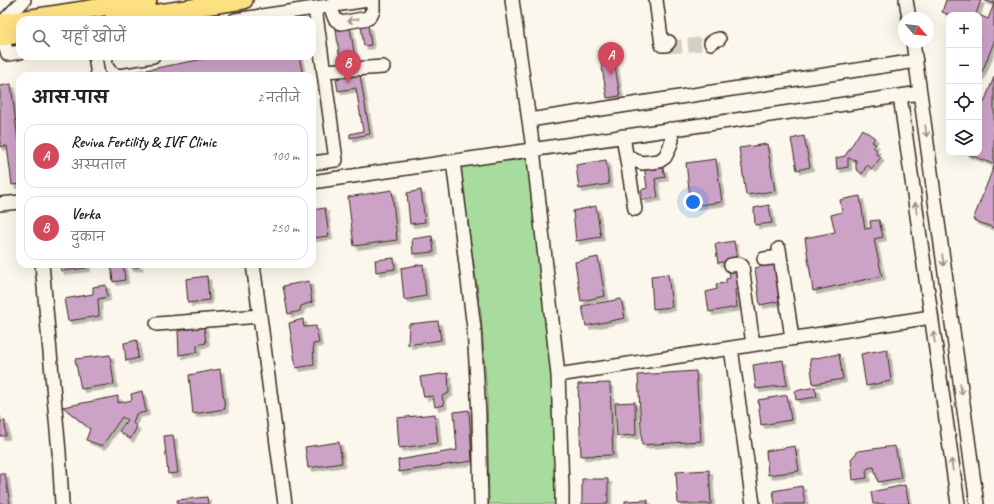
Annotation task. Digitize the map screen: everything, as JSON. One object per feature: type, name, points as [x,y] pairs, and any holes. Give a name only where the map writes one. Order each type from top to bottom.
[{"type":"main road","points":[[70,16],[148,0]]},
{"type":"main road","points":[[139,16],[244,0]]},
{"type":"main road","points":[[1,30],[16,27]]},
{"type":"main road","points":[[1,30],[16,33]]},
{"type":"street","points":[[9,54],[1,30],[24,0]]},
{"type":"street","points":[[284,16],[315,8],[368,0]]},
{"type":"street","points":[[330,6],[336,19],[341,22],[368,18],[373,11],[373,0]]},
{"type":"street","points":[[512,0],[533,149],[558,375],[562,504]]},
{"type":"street","points":[[656,0],[662,45],[668,45]]},
{"type":"street","points":[[906,0],[908,12]]},
{"type":"street","points":[[315,8],[336,160],[316,162]]},
{"type":"street","points":[[914,48],[977,504]]},
{"type":"street","points":[[96,60],[97,72]]},
{"type":"street","points":[[120,61],[125,60]]},
{"type":"street","points":[[529,120],[916,61]]},
{"type":"street","points":[[324,71],[383,67]]},
{"type":"street","points":[[316,181],[920,93]]},
{"type":"street","points":[[900,96],[958,504]]},
{"type":"street","points":[[626,155],[642,163],[659,162],[665,157],[672,140],[670,129]]},
{"type":"street","points":[[623,136],[635,209]]},
{"type":"street","points":[[453,161],[474,328],[479,415],[481,504]]},
{"type":"street","points":[[0,204],[16,202]]},
{"type":"street","points":[[764,259],[780,253],[792,338]]},
{"type":"street","points":[[731,265],[739,264],[742,266],[753,344]]},
{"type":"street","points":[[42,268],[59,452],[62,504]]},
{"type":"street","points":[[254,268],[285,504]]},
{"type":"street","points":[[157,324],[260,316]]},
{"type":"street","points":[[558,375],[931,317]]},
{"type":"street","points":[[731,348],[753,504]]},
{"type":"green space","points":[[528,157],[552,377],[556,504],[489,504],[487,395],[481,314],[460,166]]},
{"type":"building","points":[[946,0],[981,0],[977,12],[946,12],[946,14],[942,12]]},
{"type":"building","points":[[983,0],[994,0],[994,4]]},
{"type":"building","points":[[994,4],[994,42],[982,72],[982,16],[988,19]]},
{"type":"building","points":[[368,25],[371,45],[364,46],[361,26]]},
{"type":"building","points":[[350,27],[354,52],[339,54],[336,29]]},
{"type":"building","points":[[614,59],[620,96],[607,98],[601,61]]},
{"type":"building","points":[[198,60],[300,60],[302,72],[135,72]]},
{"type":"building","points":[[360,75],[370,134],[350,138],[350,134],[363,131],[356,88],[338,91],[336,79]]},
{"type":"building","points":[[994,77],[993,164],[973,156],[982,156],[982,107]]},
{"type":"building","points":[[11,84],[16,124],[16,184],[12,185],[7,146],[0,147],[0,86]]},
{"type":"building","points":[[862,129],[875,138],[872,142],[876,144],[873,147],[877,150],[875,153],[881,157],[872,169],[867,165],[862,174],[856,169],[856,160],[848,158],[848,167],[837,169],[836,158],[845,156]]},
{"type":"building","points":[[804,136],[810,167],[797,170],[791,139]]},
{"type":"building","points":[[767,144],[775,191],[746,195],[739,148]]},
{"type":"building","points":[[716,159],[722,202],[691,206],[686,163]]},
{"type":"building","points":[[606,160],[609,184],[579,189],[576,165]]},
{"type":"building","points":[[654,163],[655,169],[663,168],[665,177],[655,179],[658,197],[643,200],[641,190],[647,188],[644,165]]},
{"type":"building","points":[[994,166],[994,228],[973,220]]},
{"type":"building","points":[[392,190],[397,240],[354,246],[348,197]]},
{"type":"building","points":[[421,190],[425,222],[410,224],[407,193]]},
{"type":"building","points":[[860,196],[865,229],[871,228],[870,221],[879,220],[883,237],[874,239],[882,276],[813,291],[805,238],[835,232],[831,215],[842,212],[840,200]]},
{"type":"building","points":[[769,205],[772,223],[755,225],[754,208]]},
{"type":"building","points":[[596,206],[601,237],[576,241],[573,211]]},
{"type":"building","points":[[325,208],[329,236],[316,238],[316,209]]},
{"type":"building","points":[[432,236],[434,252],[413,254],[412,239]]},
{"type":"building","points":[[734,241],[737,259],[718,263],[715,244]]},
{"type":"building","points":[[598,257],[605,296],[581,301],[575,262]]},
{"type":"building","points":[[394,258],[395,269],[376,272],[375,260]]},
{"type":"building","points":[[423,264],[426,296],[404,300],[401,268]]},
{"type":"building","points":[[774,264],[780,301],[760,305],[755,268]]},
{"type":"building","points":[[61,268],[87,268],[61,271]]},
{"type":"building","points":[[111,268],[124,268],[125,280],[113,282]]},
{"type":"building","points":[[738,268],[741,289],[735,290],[737,307],[709,312],[706,292],[717,289],[716,284],[726,283],[726,279],[730,278],[729,269]]},
{"type":"building","points":[[668,274],[672,307],[653,309],[651,276]]},
{"type":"building","points":[[207,276],[209,300],[188,303],[186,279]]},
{"type":"building","points":[[309,281],[312,302],[301,306],[300,311],[288,314],[283,286]]},
{"type":"building","points":[[106,285],[107,297],[98,299],[99,316],[68,321],[64,299],[93,294],[93,287]]},
{"type":"building","points":[[621,299],[625,318],[586,326],[582,306]]},
{"type":"building","points":[[303,319],[304,327],[316,326],[319,343],[313,344],[314,365],[296,368],[289,323]]},
{"type":"building","points":[[438,321],[441,340],[408,345],[409,324]]},
{"type":"building","points":[[204,326],[206,343],[197,345],[197,352],[179,355],[178,331]]},
{"type":"building","points":[[137,340],[138,358],[126,361],[124,343]]},
{"type":"building","points":[[887,349],[891,381],[866,386],[861,354]]},
{"type":"building","points":[[839,354],[843,379],[813,384],[810,359]]},
{"type":"building","points":[[110,355],[114,384],[81,389],[75,359]]},
{"type":"building","points":[[783,360],[787,385],[756,389],[753,365]]},
{"type":"building","points":[[220,369],[225,409],[193,414],[189,375]]},
{"type":"building","points":[[696,371],[701,441],[642,445],[638,375]]},
{"type":"building","points":[[448,373],[449,393],[442,396],[444,405],[435,407],[433,396],[424,397],[420,377]]},
{"type":"building","points":[[610,383],[613,455],[581,456],[578,384]]},
{"type":"building","points":[[815,387],[817,397],[796,400],[795,391]]},
{"type":"building","points":[[142,391],[146,412],[136,414],[133,423],[136,426],[136,429],[130,439],[119,431],[127,420],[122,417],[102,446],[86,440],[90,429],[63,407],[118,396],[118,403],[132,400],[131,394]]},
{"type":"building","points":[[787,395],[791,420],[761,425],[758,400]]},
{"type":"building","points":[[635,402],[636,435],[617,436],[615,403]]},
{"type":"building","points":[[469,410],[472,461],[399,472],[398,460],[457,450],[454,412]]},
{"type":"building","points":[[435,414],[438,443],[399,448],[397,418]]},
{"type":"building","points":[[0,416],[1,422],[5,421],[6,436],[0,436]]},
{"type":"building","points":[[173,435],[178,473],[168,474],[164,436]]},
{"type":"building","points":[[339,442],[342,463],[308,468],[305,447]]},
{"type":"building","points":[[795,446],[799,471],[768,475],[766,451]]},
{"type":"building","points":[[895,446],[901,478],[878,482],[874,467],[868,468],[866,471],[867,478],[853,480],[851,459],[858,451]]},
{"type":"building","points":[[709,470],[711,504],[678,504],[676,472]]},
{"type":"building","points":[[0,474],[5,474],[10,504],[0,504]]},
{"type":"building","points":[[582,479],[608,479],[608,504],[582,504]]},
{"type":"building","points":[[905,485],[909,504],[873,504],[871,492]]},
{"type":"building","points":[[802,486],[805,504],[775,504],[773,491]]},
{"type":"building","points":[[207,497],[208,504],[178,504],[177,500]]},
{"type":"building","points":[[648,500],[648,504],[625,504],[625,501]]},
{"type":"tunnel","points":[[669,47],[711,43]]},
{"type":"place","name":"Reviva Fertility & IVF Clinic","points":[[611,75]]},
{"type":"place","name":"Verka","points":[[348,83]]}]
